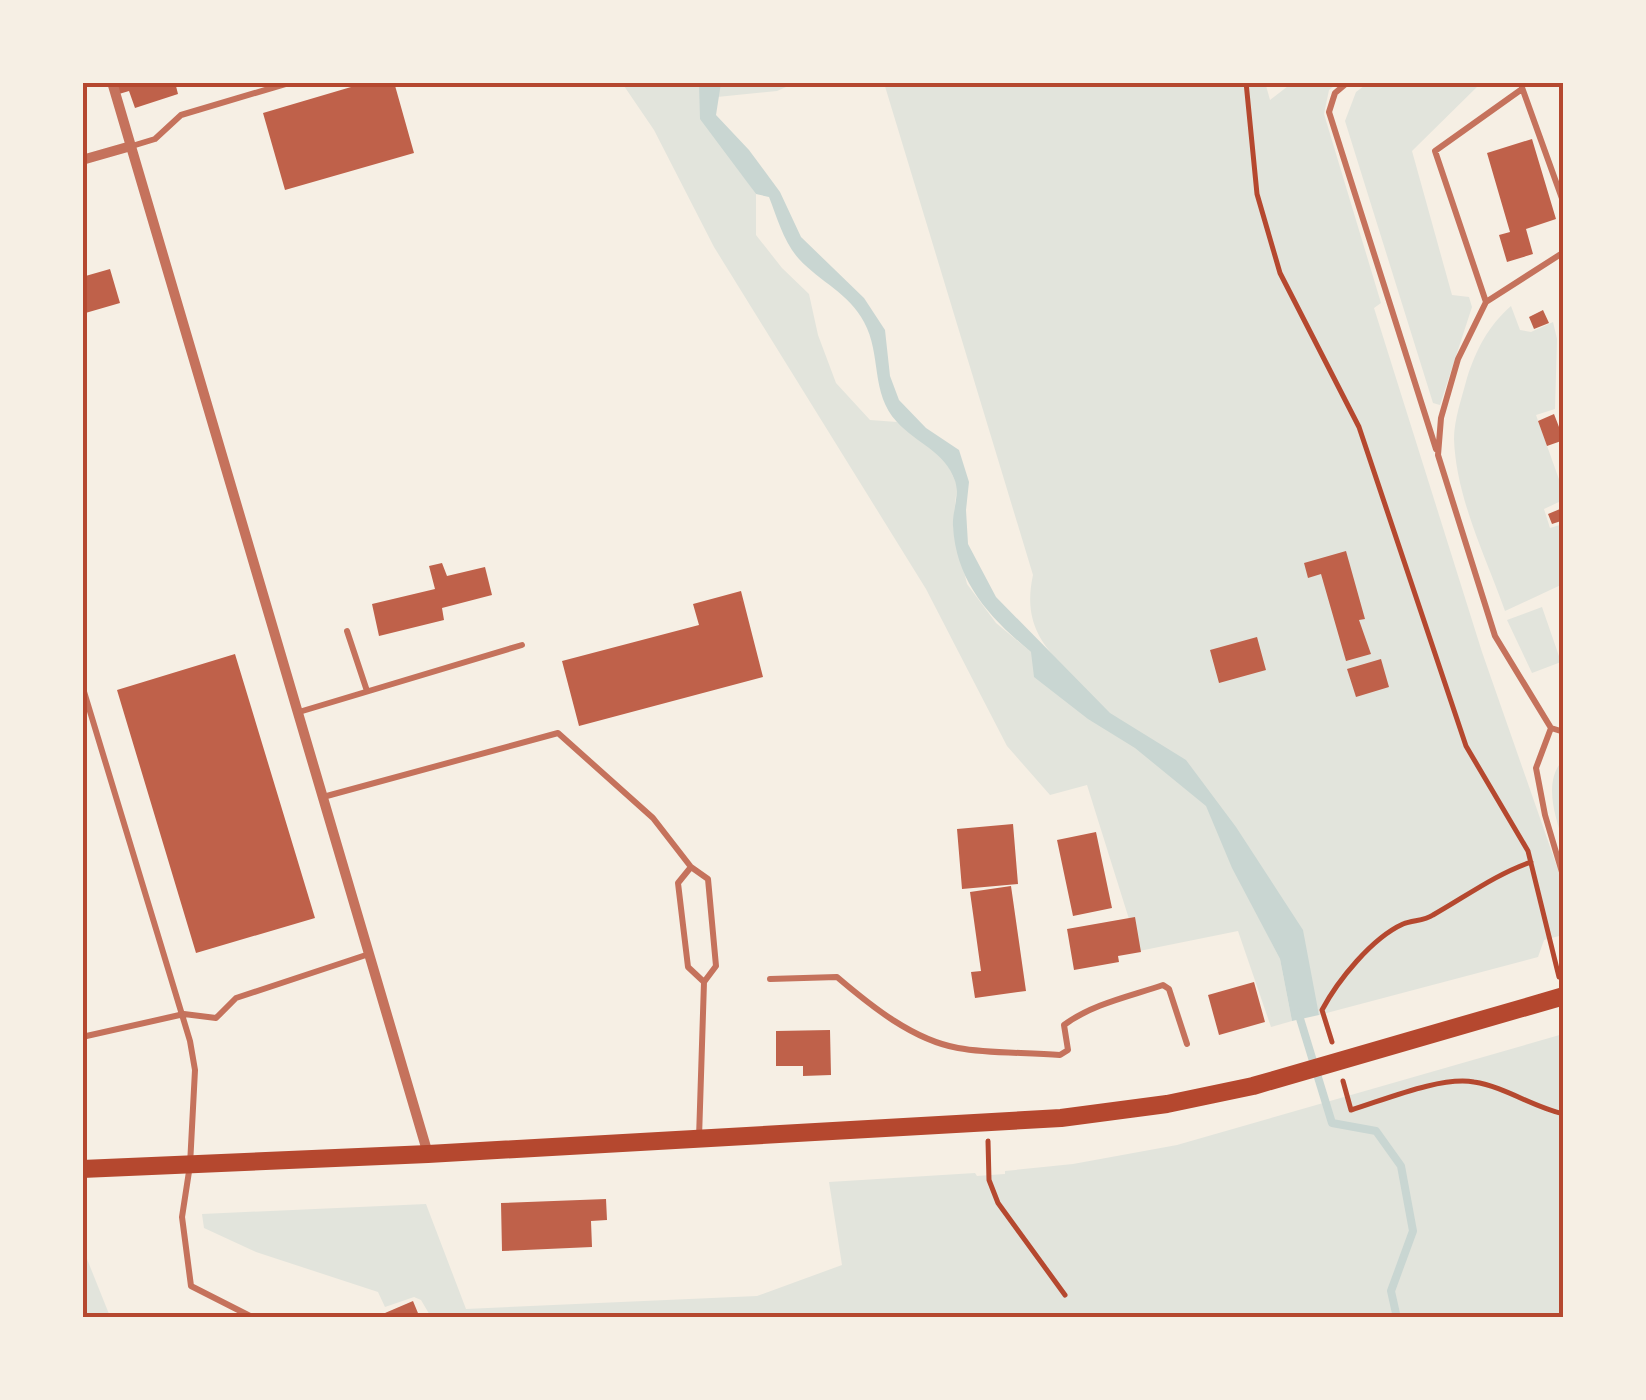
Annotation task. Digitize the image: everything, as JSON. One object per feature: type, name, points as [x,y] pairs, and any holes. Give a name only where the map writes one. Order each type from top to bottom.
[{"type":"main road","points":[[82,1169],[987,1123],[1167,1104],[1253,1086],[1564,996]]},
{"type":"street","points":[[112,82],[428,1154]]},
{"type":"street","points":[[82,160],[131,146]]},
{"type":"lane","points":[[131,146],[155,139],[181,115],[292,82]]},
{"type":"lane","points":[[1348,82],[1336,93],[1329,112],[1494,636],[1551,728],[1564,732]]},
{"type":"lane","points":[[1486,302],[1435,152],[1521,86],[1564,204]]},
{"type":"lane","points":[[1438,455],[1441,418],[1458,359],[1486,302],[1564,252]]},
{"type":"lane","points":[[347,631],[367,691]]},
{"type":"lane","points":[[298,712],[522,645]]},
{"type":"lane","points":[[82,685],[184,1014],[195,1070],[190,1165],[182,1217],[190,1286],[254,1318]]},
{"type":"lane","points":[[1551,728],[1536,768],[1564,879]]},
{"type":"lane","points":[[322,798],[558,732],[652,818],[691,867],[708,878],[716,966],[704,982],[699,1139]]},
{"type":"lane","points":[[691,867],[678,883],[688,968],[704,982]]},
{"type":"lane","points":[[82,1037],[184,1014],[216,1018],[236,998],[369,954]]},
{"type":"lane","points":[[770,979],[837,977],[867,1002],[919,1035],[956,1048],[1060,1054],[1068,1050],[1064,1025],[1071,1020],[1163,986],[1169,989],[1187,1044]]},
{"type":"path","points":[[1246,82],[1257,194],[1280,273],[1359,427],[1466,746],[1528,850],[1564,996]]},
{"type":"path","points":[[1322,1010],[1337,982],[1402,925],[1428,919],[1512,868],[1530,862]]},
{"type":"path","points":[[1351,1110],[1443,1084],[1472,1081],[1514,1095],[1536,1108],[1564,1114]]},
{"type":"path","points":[[987,1123],[989,1180],[998,1203],[1065,1294]]},
{"type":"shaded area","points":[[1265,82],[1270,100],[1292,83],[1338,83],[1329,90],[1324,114],[1381,303],[1374,308],[1482,652],[1563,884],[1563,935],[1544,940],[1538,957],[1319,1015],[1316,1003],[1256,912],[1280,959],[1292,1021],[1271,1027],[1238,931],[1139,951],[1087,785],[1050,795],[1007,746],[926,589],[714,247],[654,130],[622,83],[699,83],[731,158],[756,194],[756,235],[809,294],[818,335],[836,383],[870,420],[897,422],[945,459],[957,485],[953,526],[967,584],[996,623],[1031,652],[1060,663],[1034,623],[1030,601],[1033,575],[884,83]]},
{"type":"shaded area","points":[[699,83],[721,83],[716,115],[749,150],[780,192],[801,237],[864,298],[885,330],[890,376],[899,400],[926,428],[959,450],[969,482],[968,544],[996,597],[1110,713],[1186,760],[1236,827],[1303,930],[1319,1015],[1292,1021],[1280,959],[1232,868],[1206,806],[1135,748],[1088,719],[1034,677],[1031,652],[989,612],[968,582],[956,546],[956,486],[950,471],[889,411],[879,386],[873,347],[858,312],[794,253],[769,197],[756,194],[700,119]]},
{"type":"shaded area","points":[[721,83],[795,83],[777,91],[717,97]]},
{"type":"shaded area","points":[[1368,83],[1481,83],[1412,151],[1452,295],[1469,297],[1472,307],[1440,405],[1433,403],[1345,121],[1356,92]]},
{"type":"shaded area","points":[[1511,306],[1520,330],[1531,332],[1553,322],[1557,339],[1555,409],[1536,415],[1561,485],[1561,501],[1544,509],[1550,528],[1563,524],[1563,584],[1505,611],[1466,505],[1454,439],[1474,358],[1489,330]]},
{"type":"shaded area","points":[[1542,607],[1561,662],[1532,673],[1507,620]]},
{"type":"shaded area","points":[[1563,760],[1563,841],[1552,788]]},
{"type":"shaded area","points":[[1563,1034],[1563,1317],[431,1317],[421,1300],[414,1297],[385,1307],[378,1292],[256,1252],[204,1228],[202,1214],[426,1204],[466,1309],[757,1296],[842,1265],[829,1182],[1005,1174],[1177,1145]]},
{"type":"shaded area","points":[[83,1249],[109,1314],[83,1317]]},
{"type":"building","points":[[116,82],[175,82],[178,94],[135,108],[129,91],[119,94]]},
{"type":"building","points":[[368,82],[394,82],[414,153],[285,190],[263,113]]},
{"type":"building","points":[[1532,139],[1556,219],[1526,229],[1533,254],[1507,262],[1499,235],[1510,232],[1487,153]]},
{"type":"building","points":[[110,269],[120,303],[82,314],[82,277]]},
{"type":"building","points":[[1543,310],[1549,323],[1534,329],[1529,317]]},
{"type":"building","points":[[1554,414],[1564,440],[1547,446],[1538,421]]},
{"type":"building","points":[[1560,509],[1564,520],[1552,524],[1548,514]]},
{"type":"building","points":[[1346,551],[1365,619],[1359,620],[1371,654],[1346,661],[1321,574],[1308,578],[1304,563]]},
{"type":"building","points":[[442,563],[447,576],[485,567],[492,595],[442,608],[444,620],[379,636],[372,604],[435,589],[429,566]]},
{"type":"building","points":[[741,591],[763,677],[579,726],[562,661],[699,625],[693,604]]},
{"type":"building","points":[[1257,637],[1266,670],[1219,683],[1210,650]]},
{"type":"building","points":[[235,654],[315,918],[196,953],[117,690]]},
{"type":"building","points":[[1381,659],[1389,687],[1356,697],[1347,669]]},
{"type":"building","points":[[1013,824],[1018,884],[962,889],[957,829]]},
{"type":"building","points":[[1096,832],[1112,908],[1073,916],[1057,840]]},
{"type":"building","points":[[1011,886],[1026,991],[975,998],[971,972],[981,971],[970,892]]},
{"type":"building","points":[[1135,917],[1141,952],[1118,956],[1119,962],[1074,970],[1067,929]]},
{"type":"building","points":[[1254,982],[1265,1022],[1219,1035],[1208,995]]},
{"type":"building","points":[[830,1030],[831,1075],[803,1076],[803,1066],[776,1066],[776,1031]]},
{"type":"building","points":[[606,1199],[607,1220],[591,1221],[592,1247],[502,1251],[501,1203]]},
{"type":"building","points":[[413,1301],[420,1318],[387,1318],[385,1313]]},
{"type":"waterway","points":[[1298,1012],[1332,1123],[1376,1131],[1401,1166],[1413,1231],[1391,1291],[1397,1318]]}]
